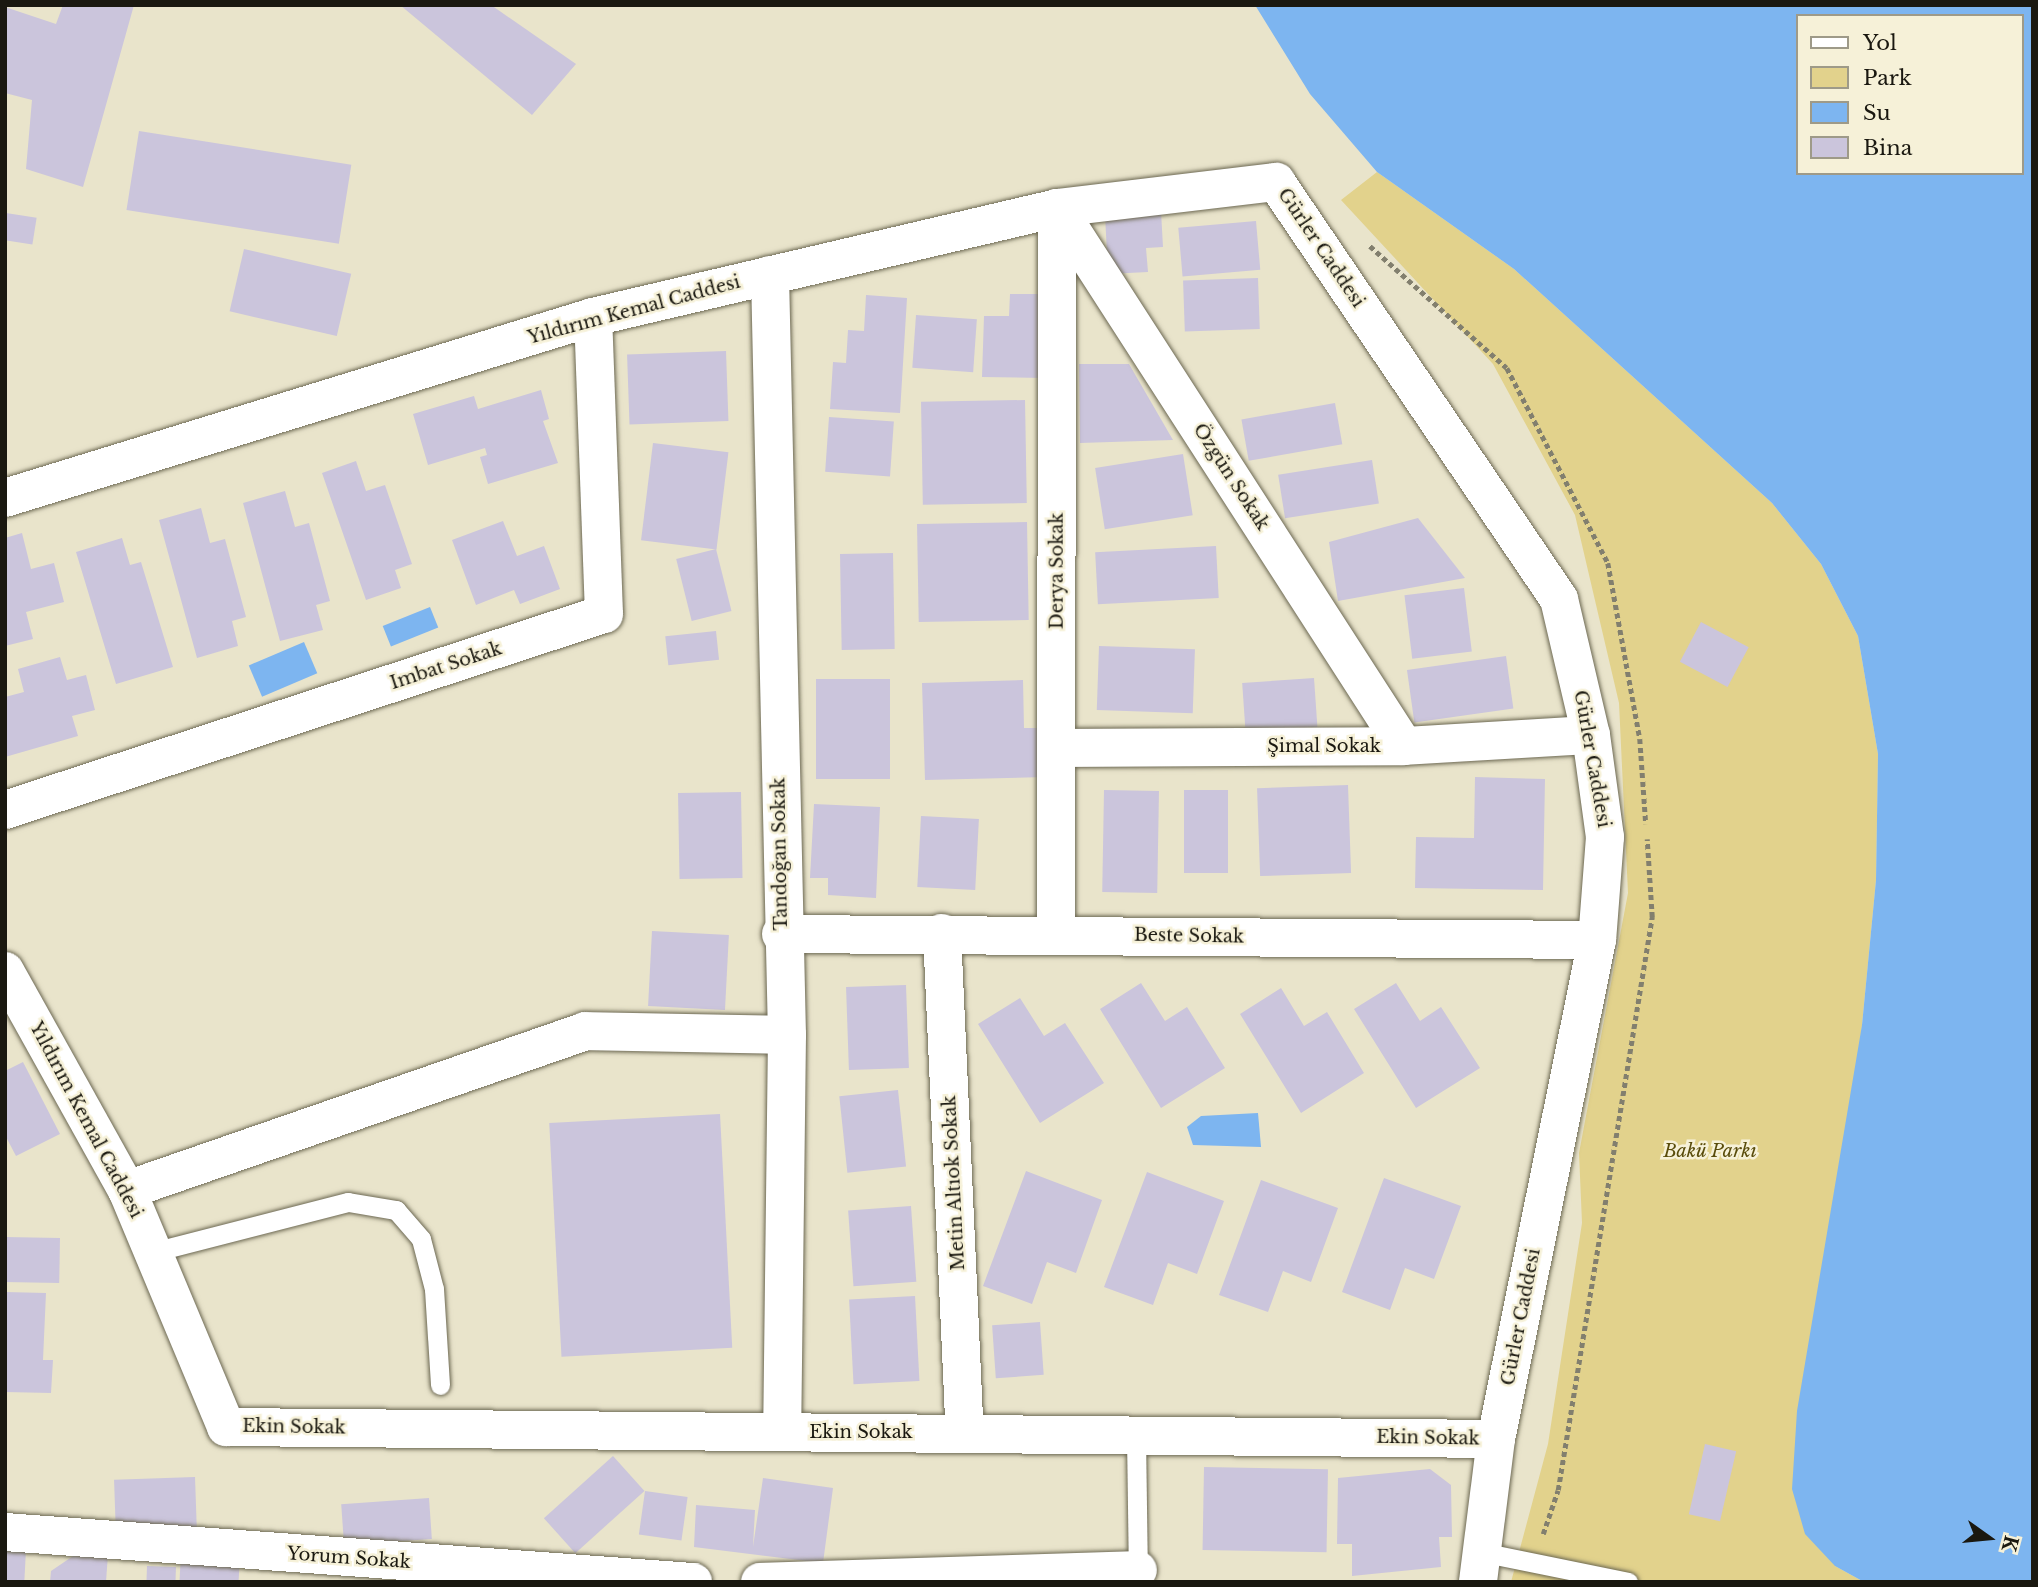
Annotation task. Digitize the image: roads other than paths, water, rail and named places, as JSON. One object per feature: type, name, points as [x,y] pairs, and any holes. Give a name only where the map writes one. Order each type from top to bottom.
[{"type":"street","name":"Yıldırım Kemal Caddesi","points":[[5,498],[593,317],[1057,208],[1276,182]]},
{"type":"street","name":"Gürler Caddesi","points":[[1276,182],[1559,599],[1591,735],[1605,837],[1597,940],[1496,1439],[1480,1567]]},
{"type":"street","name":"Özgün Sokak","points":[[1057,208],[1404,746]]},
{"type":"street","name":"Derya Sokak","points":[[1056,934],[1057,208]]},
{"type":"street","name":"Tandoğan Sokak","points":[[770,275],[781,934],[788,1035],[782,1432]]},
{"type":"street","name":"Imbat Sokak","points":[[5,810],[604,614],[593,317]]},
{"type":"street","name":"Şimal Sokak","points":[[1056,748],[1404,746],[1591,735]]},
{"type":"street","name":"Beste Sokak","points":[[781,934],[942,933],[1597,940]]},
{"type":"street","name":"Metin Altıok Sokak","points":[[942,933],[965,1432]]},
{"type":"street","name":"Yıldırım Kemal Caddesi","points":[[5,971],[127,1190],[226,1427]]},
{"type":"street","points":[[127,1190],[585,1031],[788,1035]]},
{"type":"street","name":"Ekin Sokak","points":[[226,1427],[1496,1439]]},
{"type":"street","name":"Yorum Sokak","points":[[5,1532],[693,1582]]},
{"type":"street","points":[[760,1582],[1138,1570]]},
{"type":"lane","points":[[153,1252],[348,1202],[396,1210],[421,1239],[427,1264],[440,1385]]},
{"type":"lane","points":[[1136,1436],[1138,1570]]},
{"type":"lane","points":[[1480,1567],[1534,1561],[1628,1582]]},
{"type":"water","points":[[1255,5],[2033,5],[2033,1582],[1864,1582],[1835,1566],[1805,1534],[1792,1489],[1797,1411],[1862,1025],[1876,880],[1878,754],[1858,636],[1821,564],[1772,503],[1514,269],[1377,172],[1310,94]]},
{"type":"water","points":[[430,607],[438,627],[391,647],[383,626]]},
{"type":"water","points":[[304,642],[317,673],[262,697],[249,665]]},
{"type":"water","points":[[1258,1113],[1261,1147],[1193,1145],[1187,1127],[1201,1116]]},
{"type":"park label","name":"Bakü Parkı","points":[[1710,1151]]}]
